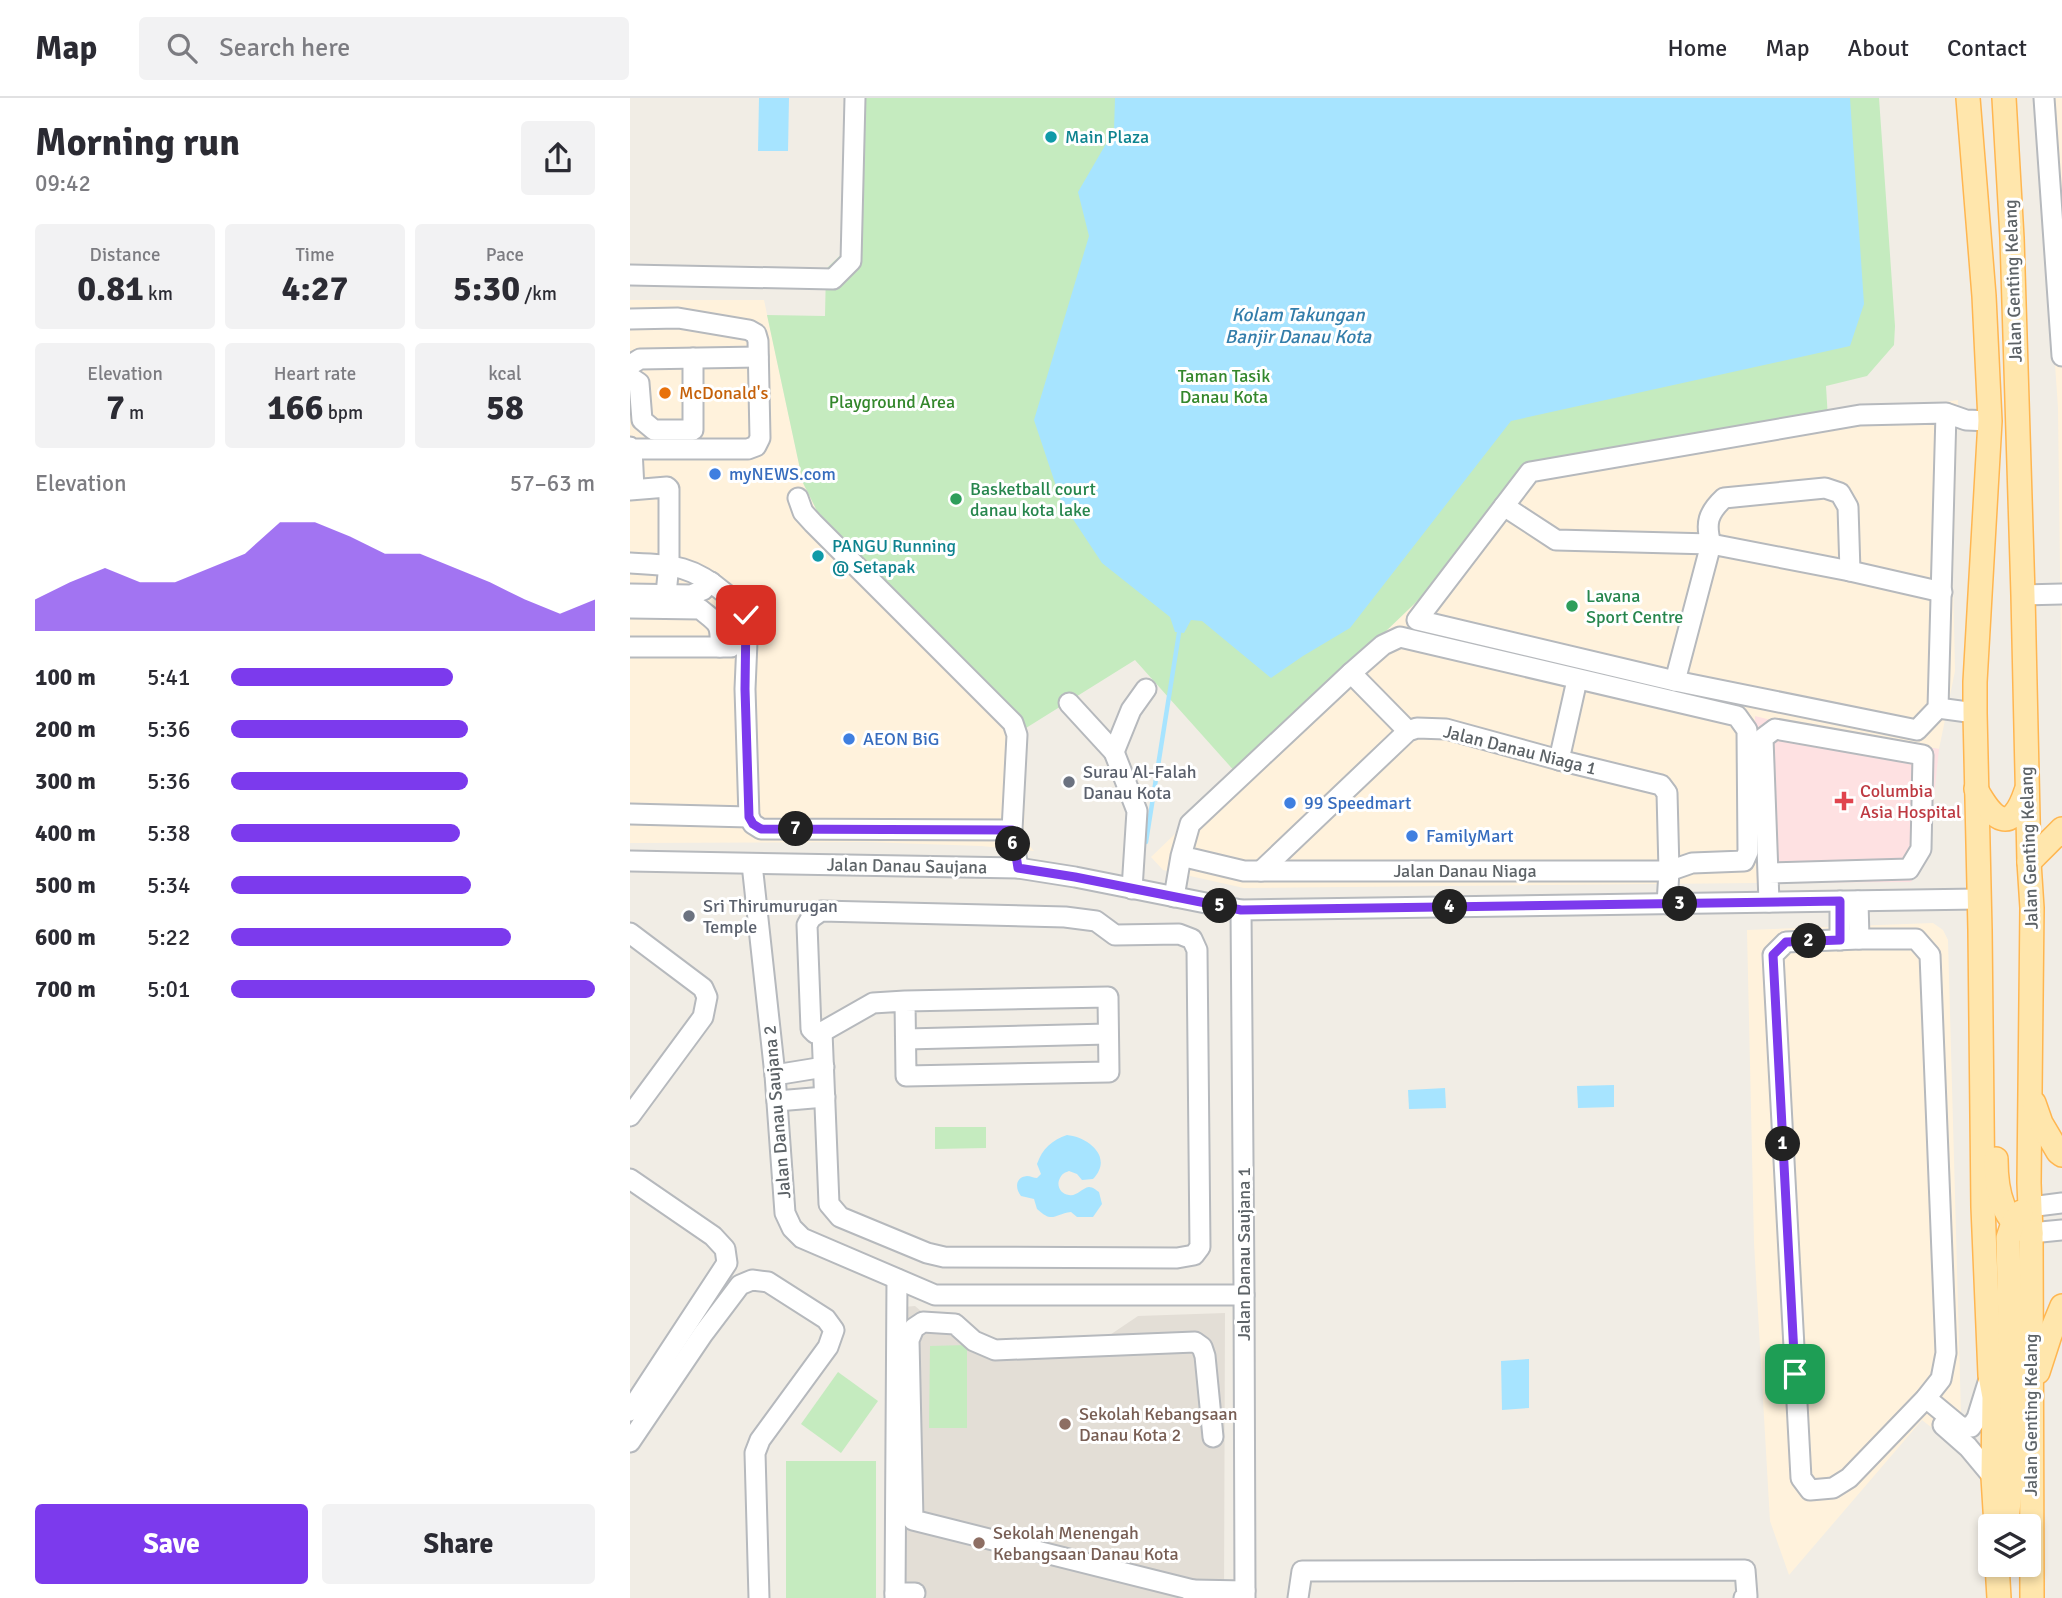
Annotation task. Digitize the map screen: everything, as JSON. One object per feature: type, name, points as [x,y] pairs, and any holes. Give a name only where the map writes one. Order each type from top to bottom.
[{"type":"main road","name":"Jalan Genting Kelang","points":[[1968,98],[1984,296],[1990,421],[1975,713],[1983,1207],[1990,1375],[1994,1397],[1995,1514]]},
{"type":"main road","name":"Jalan Genting Kelang","points":[[2004,98],[2012,238],[2032,908],[2030,1207]]},
{"type":"main road","points":[[1976,789],[1991,813],[2004,819],[2011,817],[2020,807],[2027,788]]},
{"type":"main road","points":[[2029,862],[2062,829]]},
{"type":"main road","points":[[1978,873],[1992,912],[1996,1177],[2001,1198],[2022,1228]]},
{"type":"main road","points":[[2030,1090],[2042,1124],[2062,1155]]},
{"type":"main road","points":[[2022,1228],[2018,1215],[2030,1207]]},
{"type":"main road","name":"Jalan Genting Kelang","points":[[2022,1228],[2031,1399],[2032,1598]]},
{"type":"main road","points":[[2008,1514],[2012,1415],[2008,1238],[2022,1228]]},
{"type":"main road","points":[[2031,1399],[2050,1335],[2062,1306]]},
{"type":"main road","points":[[1998,1577],[1999,1598]]},
{"type":"street","points":[[630,275],[833,278],[851,261],[855,98]]},
{"type":"street","points":[[2044,98],[2056,195],[2062,356]]},
{"type":"street","points":[[630,319],[678,318],[749,330],[758,337],[760,438],[756,446],[748,449],[631,448],[632,489],[670,489],[666,594]]},
{"type":"street","points":[[630,365],[640,359],[758,357]]},
{"type":"street","points":[[630,377],[639,383],[642,420],[654,430],[693,430],[693,358]]},
{"type":"street","points":[[1946,413],[1938,708],[1917,730],[1675,681],[1417,620],[1530,472],[1860,415],[1946,413],[1966,420],[1990,421]]},
{"type":"street","points":[[1675,681],[1711,544],[1707,531],[1712,509],[1724,498],[1825,488],[1839,493],[1848,507],[1850,571]]},
{"type":"street","points":[[798,498],[803,512],[813,523],[1013,723],[1017,735],[1012,830],[1018,868]]},
{"type":"street","points":[[1504,506],[1556,540],[1711,544],[1942,592]]},
{"type":"street","points":[[630,563],[669,564],[686,568],[711,582],[744,609],[749,817],[753,824],[761,829],[1012,830]]},
{"type":"street","points":[[630,594],[696,594],[711,582]]},
{"type":"street","points":[[2024,595],[2062,594]]},
{"type":"street","points":[[630,608],[695,607],[719,625],[721,639]]},
{"type":"street","points":[[721,639],[746,615]]},
{"type":"street","points":[[1174,897],[1190,824],[1351,673],[1383,645],[1400,637],[1577,680],[1559,760]]},
{"type":"street","points":[[630,647],[721,639],[746,647]]},
{"type":"street","points":[[1261,871],[1408,731],[1351,673]]},
{"type":"street","name":"Jalan Danau Niaga","points":[[1181,856],[1244,871],[1669,871],[1692,863],[1744,861],[1748,852],[1747,730],[1737,716],[1577,680]]},
{"type":"street","points":[[1114,752],[1132,710],[1146,689]]},
{"type":"street","points":[[1069,703],[1114,752],[1137,811],[1132,889]]},
{"type":"street","points":[[1938,708],[1975,713]]},
{"type":"street","name":"Jalan Danau Niaga 1","points":[[1408,731],[1417,728],[1446,729],[1661,785],[1667,793],[1669,871]]},
{"type":"street","points":[[1779,873],[1909,869],[1921,849],[1923,755],[1775,729],[1763,738],[1779,873],[1789,902]]},
{"type":"street","points":[[630,814],[749,817]]},
{"type":"street","name":"Jalan Danau Saujana","points":[[630,861],[1018,868],[1241,910],[1978,899]]},
{"type":"street","name":"Jalan Danau Saujana 2","points":[[752,864],[775,1075],[785,1213],[802,1238],[935,1295],[1244,1295]]},
{"type":"street","points":[[1667,904],[1669,871]]},
{"type":"street","points":[[1769,902],[1779,873]]},
{"type":"street","points":[[1849,901],[1850,940]]},
{"type":"street","name":"Jalan Danau Saujana 1","points":[[1241,910],[1245,1595]]},
{"type":"street","points":[[822,1032],[829,1204],[840,1217],[927,1254],[944,1257],[1177,1258],[1195,1255],[1200,1247],[1197,950],[1192,939],[1179,934],[1115,935],[1096,921],[1065,917],[821,911],[811,918],[807,925],[811,1029],[815,1033],[822,1032],[873,1003],[905,1001],[1108,997],[1109,1072],[906,1076],[905,1001]]},
{"type":"street","points":[[630,933],[703,988],[707,997],[703,1017],[630,1116]]},
{"type":"street","points":[[1916,939],[1930,955],[1946,1353],[1941,1379],[1849,1478],[1833,1488],[1810,1490],[1801,1478],[1773,955],[1786,942],[1850,940],[1916,939]]},
{"type":"street","points":[[905,1039],[1108,1034]]},
{"type":"street","points":[[775,1075],[824,1068]]},
{"type":"street","points":[[777,1101],[825,1097]]},
{"type":"street","points":[[630,1179],[713,1236],[725,1249],[727,1263],[630,1411]]},
{"type":"street","points":[[2030,1207],[2062,1203]]},
{"type":"street","points":[[2022,1228],[2062,1230]]},
{"type":"street","points":[[897,1279],[907,1593]]},
{"type":"street","points":[[630,1442],[703,1334],[740,1285],[752,1280],[768,1282],[826,1319],[834,1330],[828,1347],[760,1440],[755,1453],[760,1598]]},
{"type":"street","points":[[1213,1437],[1205,1356],[1202,1347],[1195,1342],[995,1350],[974,1340],[955,1324],[923,1322],[914,1328],[909,1340],[913,1520],[1153,1589],[1193,1594],[1245,1595]]},
{"type":"street","points":[[1922,1402],[1961,1427],[1971,1427],[1977,1418],[1990,1375]]},
{"type":"street","points":[[1922,1402],[1968,1447],[1993,1477]]},
{"type":"street","points":[[1298,1598],[1302,1571],[1745,1570],[1747,1596],[1744,1598]]},
{"type":"shaded area","points":[[2037,98],[2062,98],[2062,731],[2058,408]]},
{"type":"shaded area","points":[[630,300],[764,300],[803,483],[817,511],[1026,728],[1024,839],[1034,851],[981,846],[866,842],[630,843]]},
{"type":"shaded area","points":[[1958,400],[1953,579],[1955,671],[1939,749],[1755,717],[1757,883],[1244,888],[1163,870],[1151,857],[1458,562],[1524,465]]},
{"type":"shaded area","name":"Columbia Asia Hospital","points":[[1755,716],[1795,726],[1939,749],[1928,854],[1911,882],[1757,883]]},
{"type":"shaded area","points":[[1933,923],[1943,930],[1948,940],[1961,1415],[1941,1435],[1922,1420],[1789,1575],[1770,1521],[1754,1243],[1747,930]]},
{"type":"shaded area","name":"Sekolah Kebangsaan Danau Kota 2","points":[[915,1306],[928,1317],[994,1344],[1098,1343],[1138,1316],[1225,1313],[1224,1598],[906,1598],[904,1307]]},
{"type":"green space","name":"Kolam Takungan Banjir Danau Kota","points":[[859,98],[1879,98],[1895,326],[1894,345],[1867,376],[1826,386],[1828,419],[1524,465],[1458,562],[1237,774],[1135,660],[1026,728],[817,511],[803,483],[767,315],[825,316],[826,269],[856,240]]},
{"type":"green space","points":[[935,1127],[986,1127],[986,1148],[935,1149]]},
{"type":"green space","points":[[967,1345],[967,1428],[929,1428],[930,1346]]},
{"type":"green space","points":[[838,1372],[878,1401],[841,1453],[801,1424]]},
{"type":"green space","points":[[786,1461],[876,1461],[876,1598],[786,1598]]},
{"type":"water","points":[[759,98],[789,98],[788,151],[758,151]]},
{"type":"water","name":"Kolam Takungan Banjir Danau Kota","points":[[1115,98],[1850,98],[1864,304],[1850,346],[1511,421],[1350,628],[1271,678],[1202,621],[1191,620],[1184,633],[1175,632],[1170,617],[1102,563],[1061,501],[1034,420],[1089,236],[1078,192],[1114,130]]},
{"type":"water","points":[[1614,1085],[1614,1107],[1578,1108],[1577,1086]]},
{"type":"water","points":[[1445,1088],[1446,1108],[1409,1109],[1408,1090]]},
{"type":"water","points":[[1067,1135],[1090,1144],[1100,1156],[1099,1171],[1093,1179],[1082,1180],[1069,1171],[1062,1175],[1058,1183],[1061,1191],[1069,1195],[1089,1187],[1099,1192],[1102,1204],[1093,1217],[1077,1217],[1071,1212],[1054,1217],[1047,1216],[1037,1209],[1034,1199],[1021,1196],[1018,1190],[1020,1179],[1027,1176],[1037,1178],[1041,1174],[1037,1164],[1052,1142]]},
{"type":"water","points":[[1529,1359],[1529,1408],[1502,1410],[1501,1361]]},
{"type":"waterway","points":[[1146,842],[1179,633]]},
{"type":"place","name":"Main Plaza","points":[[1051,137]]},
{"type":"place","name":"McDonald's","points":[[665,393]]},
{"type":"place","name":"myNEWS.com","points":[[715,474]]},
{"type":"place","name":"Basketball court danau kota lake","points":[[956,499]]},
{"type":"place","name":"PANGU Running @ Setapak","points":[[818,556]]},
{"type":"place","name":"Lavana Sport Centre","points":[[1572,606]]},
{"type":"place","name":"AEON BiG","points":[[849,739]]},
{"type":"place","name":"Surau Al-Falah Danau Kota","points":[[1069,782]]},
{"type":"place","name":"Columbia Asia Hospital","points":[[1844,801]]},
{"type":"place","name":"99 Speedmart","points":[[1290,803]]},
{"type":"place","name":"FamilyMart","points":[[1412,836]]},
{"type":"place","name":"Sri Thirumurugan Temple","points":[[689,916]]},
{"type":"place","name":"Sekolah Kebangsaan Danau Kota 2","points":[[1065,1424]]},
{"type":"place","name":"Sekolah Menengah Kebangsaan Danau Kota","points":[[979,1543]]},
{"type":"route","points":[[746,615],[749,817],[753,824],[761,829],[1012,830],[1018,868],[1241,910],[1840,901],[1840,940],[1786,942],[1773,955],[1795,1374]]},
{"type":"park label","name":"Taman Tasik Danau Kota","points":[[1224,386]]},
{"type":"park label","name":"Playground Area","points":[[892,402]]}]
